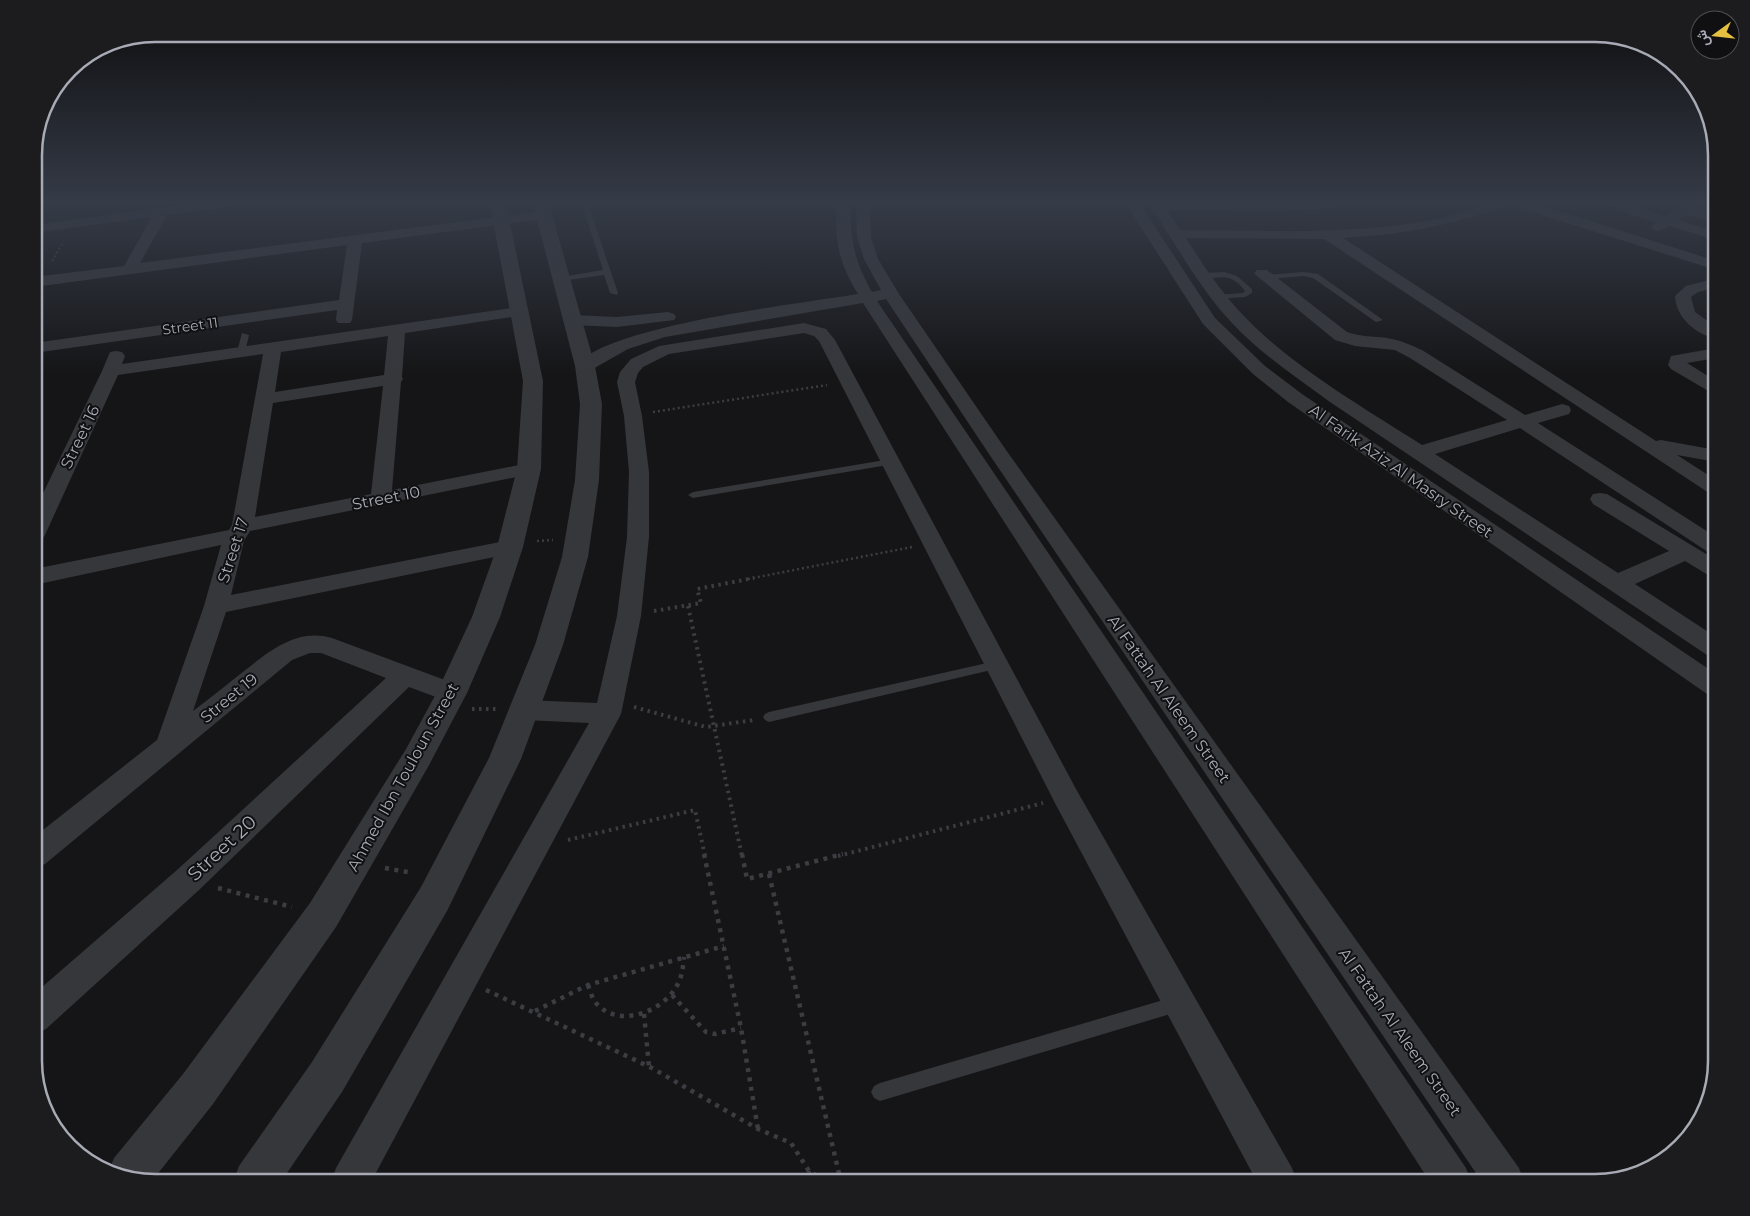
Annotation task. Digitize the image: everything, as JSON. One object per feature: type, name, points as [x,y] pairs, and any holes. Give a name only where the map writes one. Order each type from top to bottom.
[{"type":"street","points":[[128,270],[134,261]]},
{"type":"street","points":[[43,281],[198,261]]},
{"type":"street","points":[[342,338],[352,261]]},
{"type":"street","name":"Ahmed Ibn Touloun Street","points":[[132,1171],[198,1089],[323,915],[417,758],[448,700],[486,617],[510,544],[529,470],[533,381],[509,261]]},
{"type":"street","points":[[261,1174],[328,1077],[444,879],[504,759],[548,646],[575,557],[587,480],[591,404],[585,366],[556,261]]},
{"type":"street","name":"Al Fattah Al Aleem Street","points":[[848,261],[850,267],[876,290],[999,454],[1499,1174]]},
{"type":"street","name":"Al Fattah Al Aleem Street","points":[[871,261],[876,290],[1447,1174]]},
{"type":"street","name":"Al Farik Aziz Al Masry Street","points":[[1170,261],[1209,321],[1259,370],[1295,398],[1708,682]]},
{"type":"street","name":"Al Farik Aziz Al Masry Street","points":[[1195,261],[1225,305],[1250,330],[1284,359],[1337,398],[1708,644]]},
{"type":"street","points":[[1367,261],[1708,483]]},
{"type":"street","points":[[1265,275],[1340,336],[1355,341],[1386,342],[1400,346],[1708,541]]},
{"type":"street","points":[[1708,285],[1692,289],[1683,296],[1682,305],[1689,316],[1708,330]]},
{"type":"street","points":[[585,366],[643,328],[796,297],[876,290]]},
{"type":"street","points":[[572,320],[609,322],[667,330],[813,306],[876,290]]},
{"type":"street","points":[[796,297],[813,301],[813,306]]},
{"type":"street","name":"Street 11","points":[[43,347],[346,304]]},
{"type":"street","points":[[112,371],[519,312]]},
{"type":"street","points":[[354,1174],[536,848],[610,707],[629,616],[638,538],[638,472],[633,416],[626,382],[629,372],[637,363],[665,350],[792,329],[815,330],[823,334],[892,462],[1066,797],[1274,1174]]},
{"type":"street","points":[[381,499],[394,378],[397,330]]},
{"type":"street","name":"Street 16","points":[[43,516],[112,371],[117,352],[113,337]]},
{"type":"street","name":"Street 17","points":[[168,747],[216,606],[232,544],[240,530],[273,348]]},
{"type":"street","points":[[1708,354],[1677,360],[1677,365],[1708,383]]},
{"type":"street","points":[[265,399],[394,378]]},
{"type":"street","points":[[1420,452],[1562,410]]},
{"type":"street","points":[[1647,443],[1684,452],[1708,455]]},
{"type":"street","name":"Street 10","points":[[43,575],[381,499],[529,470]]},
{"type":"street","points":[[1600,499],[1708,565]]},
{"type":"street","points":[[216,606],[510,544]]},
{"type":"street","points":[[1616,583],[1686,552]]},
{"type":"street","name":"Street 19","points":[[43,848],[283,654],[299,646],[323,644],[406,675],[448,700]]},
{"type":"street","name":"Street 20","points":[[43,1009],[188,880],[406,675]]},
{"type":"street","points":[[524,710],[610,707]]},
{"type":"lane","points":[[603,261],[614,293]]},
{"type":"lane","points":[[561,278],[607,272]]},
{"type":"lane","points":[[1265,275],[1304,274],[1315,276],[1379,320]]},
{"type":"lane","points":[[1204,275],[1233,276],[1240,280],[1249,291],[1245,294],[1219,296]]},
{"type":"lane","points":[[241,352],[245,336]]},
{"type":"lane","points":[[693,495],[892,462]]},
{"type":"lane","points":[[769,717],[996,664]]},
{"type":"lane","points":[[880,1092],[1180,1004]]},
{"type":"path","points":[[43,273],[51,261]]},
{"type":"path","points":[[633,416],[849,381]]},
{"type":"path","points":[[510,544],[577,538]]},
{"type":"path","points":[[629,616],[701,603],[697,589],[934,543]]},
{"type":"path","points":[[688,606],[747,879],[1066,797]]},
{"type":"path","points":[[448,700],[524,710]]},
{"type":"path","points":[[610,707],[713,727],[769,717]]},
{"type":"path","points":[[536,848],[695,810],[742,1028],[758,1128]]},
{"type":"path","points":[[355,863],[444,879]]},
{"type":"path","points":[[769,874],[839,1174]]},
{"type":"path","points":[[188,880],[323,915]]},
{"type":"path","points":[[534,1012],[588,985],[724,946]]},
{"type":"path","points":[[588,985],[594,1001],[607,1012],[625,1016],[644,1014],[659,1006],[672,995],[682,976],[684,957]]},
{"type":"path","points":[[463,980],[650,1067],[758,1128],[791,1143],[796,1148],[809,1171],[814,1174]]},
{"type":"path","points":[[672,995],[706,1032],[715,1034],[742,1028]]},
{"type":"path","points":[[644,1014],[650,1067]]}]
